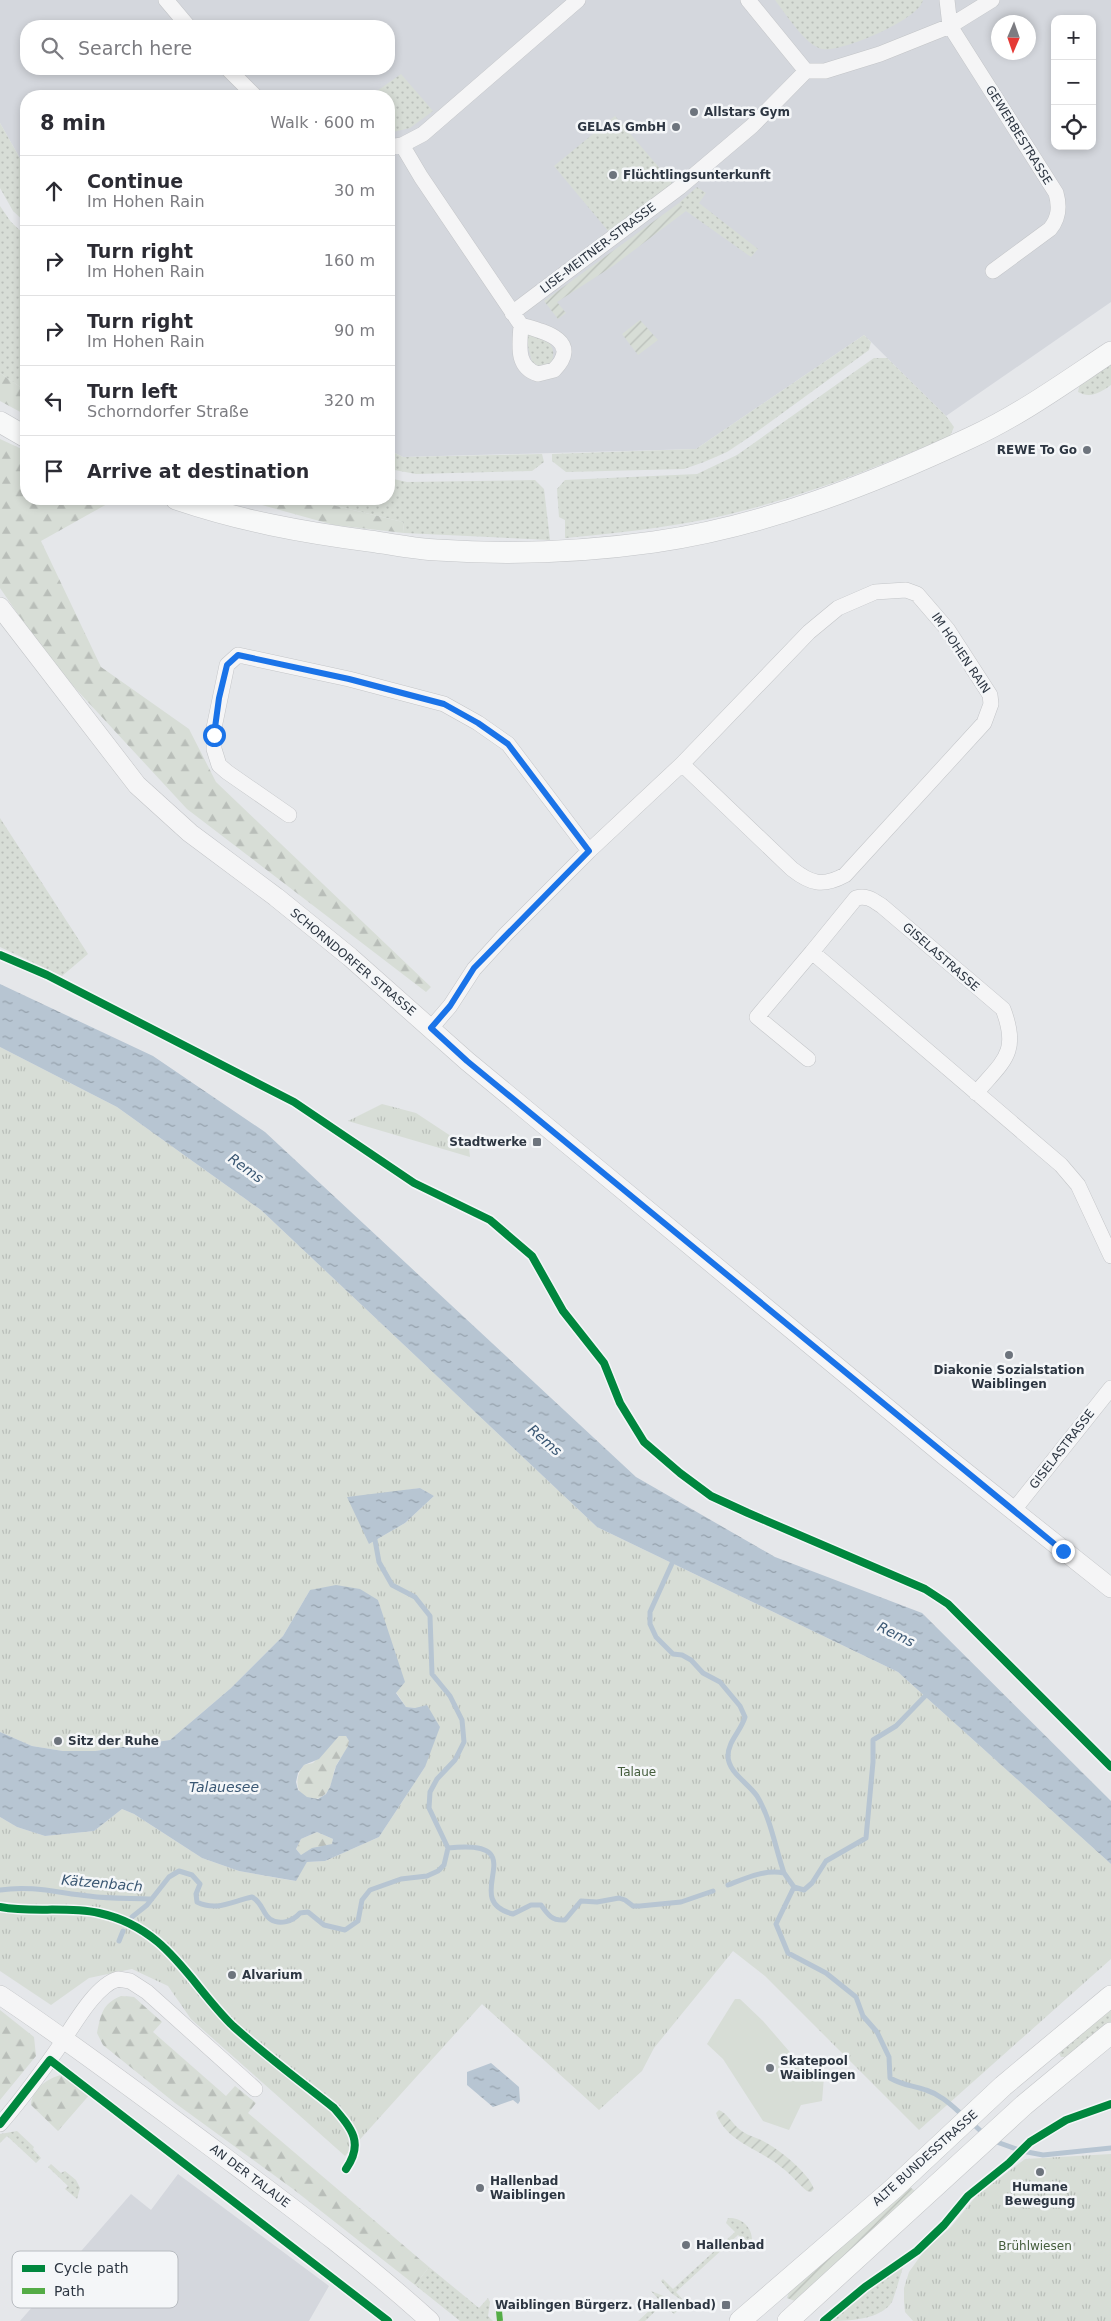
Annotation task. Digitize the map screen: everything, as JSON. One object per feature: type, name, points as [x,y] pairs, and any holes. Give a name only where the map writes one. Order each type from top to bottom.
[{"type":"main road","points":[[197,505],[270,526],[437,550],[556,551],[656,542],[726,527],[796,508],[851,490],[974,437],[1047,394],[1111,352]]},
{"type":"main road","points":[[0,422],[20,433]]},
{"type":"main road","name":"ALTE BUNDESSTRASSE","points":[[740,2321],[893,2188],[1004,2086],[1075,2024],[1111,1996]]},
{"type":"main road","points":[[788,2321],[1024,2105],[1111,2033]]},
{"type":"street","points":[[166,0],[183,20]]},
{"type":"street","name":"LISE-MEITNER-STRASSE","points":[[578,0],[423,134],[396,146],[421,177],[516,319],[684,184],[752,126],[806,71]]},
{"type":"street","points":[[748,0],[806,71],[825,71],[843,66],[950,26],[992,0]]},
{"type":"street","points":[[947,0],[950,26]]},
{"type":"street","name":"GEWERBESTRASSE","points":[[950,26],[1056,193],[1059,203],[1055,222],[1050,229],[994,271]]},
{"type":"street","points":[[234,75],[249,90]]},
{"type":"street","name":"IM HOHEN RAIN","points":[[431,1028],[450,1006],[474,968],[589,851],[682,764],[821,620],[838,608],[875,592],[906,590],[917,594],[948,630],[990,695],[992,704],[984,724],[845,875],[827,882],[816,883],[806,880],[792,869],[682,764]]},
{"type":"street","name":"SCHORNDORFER STRASSE","points":[[0,607],[137,785],[190,832],[276,898],[431,1028],[474,1067],[1013,1511],[1111,1588]]},
{"type":"street","points":[[289,815],[226,772],[219,765],[214,749],[214,728],[227,665],[238,655],[349,679],[444,704],[470,718],[508,744],[589,851]]},
{"type":"street","name":"GISELASTRASSE","points":[[808,1059],[757,1017],[856,898],[862,896],[870,898],[890,912],[1003,1010],[1009,1031],[1010,1047],[1008,1056],[976,1093]]},
{"type":"street","points":[[812,952],[1062,1165],[1078,1186],[1111,1256]]},
{"type":"street","name":"GISELASTRASSE","points":[[1013,1511],[1111,1388]]},
{"type":"street","points":[[0,2124],[103,1988],[118,1979],[130,1981],[152,1996],[254,2089]]},
{"type":"street","name":"AN DER TALAUE","points":[[0,1995],[64,2038],[286,2203],[392,2286],[430,2321]]},
{"type":"shaded area","points":[[0,0],[1111,0],[1111,302],[946,416],[864,335],[696,449],[403,457],[395,453],[395,90],[20,90],[20,158],[0,123]]},
{"type":"shaded area","points":[[178,2174],[329,2286],[309,2321],[20,2321],[31,2308],[178,2308],[178,2251],[81,2251],[131,2194],[151,2210]]},
{"type":"green space","points":[[775,0],[923,0],[919,8],[909,16],[879,33],[845,46],[822,49],[816,47],[803,36]]},
{"type":"green space","points":[[401,74],[433,111],[410,128],[395,132],[395,90],[378,90]]},
{"type":"green space","name":"Flüchtlingsunterkunft","points":[[615,116],[674,185],[609,232],[554,166]]},
{"type":"green space","points":[[0,123],[20,158],[20,217],[13,211],[0,188]]},
{"type":"green space","points":[[697,187],[706,193],[699,203],[758,249],[751,257],[686,211],[679,203]]},
{"type":"green space","points":[[679,203],[686,211],[613,266],[557,302],[566,313],[558,319],[544,301]]},
{"type":"green space","points":[[0,206],[11,222],[20,230],[20,387],[0,373]]},
{"type":"green space","points":[[640,320],[658,340],[638,355],[622,334]]},
{"type":"green space","points":[[530,333],[541,337],[550,344],[553,358],[550,364],[538,366],[532,362],[526,339]]},
{"type":"green space","points":[[864,335],[871,342],[869,350],[751,436],[727,452],[704,462],[684,469],[566,472],[552,461],[552,454],[696,449]]},
{"type":"green space","points":[[874,358],[887,358],[946,416],[954,427],[950,436],[855,475],[757,507],[685,523],[565,538],[565,520],[559,517],[557,489],[565,480],[697,474],[737,455]]},
{"type":"green space","points":[[1111,362],[1111,385],[1092,395],[1078,392],[1080,383]]},
{"type":"green space","points":[[0,373],[20,387],[20,412],[0,401]]},
{"type":"green space","points":[[0,439],[20,448],[20,505],[105,505],[41,541],[101,667],[189,729],[216,782],[431,987],[426,992],[187,809],[50,661],[0,588]]},
{"type":"green space","points":[[395,453],[403,457],[542,454],[544,462],[532,471],[416,474],[395,470]]},
{"type":"green space","points":[[395,479],[407,482],[535,480],[544,489],[550,540],[404,533],[403,522],[332,505],[395,505]]},
{"type":"green space","points":[[262,505],[332,505],[403,522],[404,533],[334,525]]},
{"type":"green space","points":[[0,818],[88,954],[62,976],[0,947]]},
{"type":"green space","name":"Talaue","points":[[0,1047],[117,1107],[261,1210],[597,1527],[898,1672],[1111,1864],[1111,1959],[919,2130],[765,1976],[733,1951],[654,2048],[642,2071],[599,2110],[482,2004],[345,2156],[191,2019],[168,1986],[132,1969],[89,1978],[51,2005],[0,1971],[0,1817],[17,1827],[45,1836],[94,1831],[122,1809],[134,1814],[202,1858],[239,1871],[295,1881],[307,1862],[325,1861],[379,1837],[425,1767],[415,1708],[406,1707],[396,1692],[387,1629],[378,1600],[310,1590],[283,1636],[231,1688],[170,1740],[95,1751],[63,1751],[32,1746],[0,1732]],"holes":[[[420,1488],[434,1496],[405,1523],[369,1544],[393,1492]]]},
{"type":"green space","points":[[382,1104],[416,1113],[469,1148],[470,1157],[348,1121]]},
{"type":"green space","points":[[339,1736],[346,1736],[349,1743],[338,1762],[329,1789],[319,1798],[306,1798],[302,1795],[297,1784],[300,1771],[304,1765],[313,1763]]},
{"type":"green space","points":[[317,1832],[333,1839],[332,1844],[301,1855],[296,1849],[301,1839]]},
{"type":"green space","points":[[121,1996],[134,1997],[162,2022],[153,2032],[226,2096],[235,2086],[256,2103],[248,2113],[429,2267],[415,2285],[293,2189],[175,2103],[103,2045],[97,2033],[101,2015],[110,2002]]},
{"type":"green space","name":"Skatepool Waiblingen","points":[[735,1999],[740,1999],[763,2021],[795,2058],[824,2077],[822,2101],[801,2105],[789,2130],[763,2121],[723,2059],[707,2044]]},
{"type":"green space","points":[[1111,2008],[1111,2022],[1065,2057],[1061,2057],[1058,2051]]},
{"type":"green space","points":[[0,2010],[34,2037],[36,2056],[0,2100]]},
{"type":"green space","points":[[66,2074],[91,2093],[58,2131],[31,2105],[38,2088],[54,2077]]},
{"type":"green space","points":[[719,2110],[725,2113],[736,2127],[785,2155],[806,2176],[814,2189],[811,2192],[807,2191],[773,2161],[735,2138],[721,2123],[716,2113]]},
{"type":"green space","points":[[17,2131],[34,2147],[33,2149],[41,2158],[36,2163],[7,2136],[0,2143],[0,2134]]},
{"type":"green space","name":"Brühlwiesen","points":[[1111,2154],[1111,2321],[913,2321],[905,2312],[904,2288],[909,2272],[924,2251],[951,2227],[977,2195],[1025,2159]]},
{"type":"green space","points":[[51,2164],[61,2173],[65,2171],[76,2180],[80,2188],[77,2199],[65,2189],[68,2186],[48,2167]]},
{"type":"green space","points":[[909,2186],[916,2192],[795,2301],[787,2298],[789,2292]]},
{"type":"green space","points":[[728,2218],[738,2219],[746,2224],[751,2232],[752,2242],[748,2245],[738,2235],[676,2292],[686,2303],[671,2293],[661,2281],[663,2279],[673,2289],[735,2232],[726,2223]]},
{"type":"green space","points":[[904,2264],[892,2302],[887,2308],[872,2316],[845,2321],[829,2321],[875,2283]]},
{"type":"green space","points":[[429,2267],[479,2308],[488,2298],[490,2302],[488,2316],[493,2321],[460,2321],[415,2285]]},
{"type":"green space","points":[[651,2291],[666,2297],[677,2311],[674,2314],[663,2304],[645,2321],[638,2321],[660,2301]]},
{"type":"water","name":"Rems","points":[[0,984],[153,1056],[265,1132],[636,1477],[775,1557],[922,1613],[1111,1801],[1111,1864],[898,1672],[597,1527],[261,1210],[117,1107],[0,1047]]},
{"type":"water","points":[[420,1488],[434,1496],[405,1523],[369,1544],[347,1497]]},
{"type":"water","name":"Talauesee","points":[[336,1585],[360,1589],[378,1600],[405,1682],[396,1693],[406,1707],[415,1708],[427,1705],[440,1727],[425,1767],[379,1837],[325,1861],[307,1862],[296,1881],[239,1871],[202,1858],[134,1814],[122,1809],[94,1831],[45,1836],[17,1827],[0,1817],[0,1732],[32,1746],[63,1751],[95,1751],[170,1740],[231,1688],[283,1636],[310,1590]],"holes":[[[339,1736],[346,1736],[349,1741],[336,1766],[330,1787],[326,1794],[318,1799],[307,1797],[298,1790],[296,1782],[298,1773],[304,1765],[319,1759]],[[317,1832],[333,1839],[332,1844],[312,1848],[301,1855],[296,1849],[301,1839]]]},
{"type":"water","points":[[491,2063],[519,2087],[520,2101],[518,2104],[513,2100],[493,2107],[467,2085],[467,2072]]},
{"type":"waterway","points":[[375,1540],[379,1562],[392,1585],[415,1597],[430,1616],[432,1674],[450,1696],[462,1720],[464,1742],[455,1760],[437,1779],[430,1792],[429,1808],[448,1848]]},
{"type":"waterway","points":[[674,1559],[650,1612],[650,1624],[656,1637],[673,1654],[682,1655],[691,1660],[703,1673],[720,1682],[740,1706],[745,1717],[730,1746],[729,1762],[735,1772],[757,1796],[762,1805],[784,1873]]},
{"type":"waterway","points":[[929,1692],[896,1726],[873,1740],[873,1762],[866,1838],[826,1861],[812,1883],[804,1890],[794,1887],[776,1924],[788,1953],[826,1973],[856,1997],[863,2016],[877,2032],[889,2057],[890,2078],[937,2095],[965,2117]]},
{"type":"waterway","name":"Kätzenbach","points":[[448,1848],[475,1847],[489,1852],[494,1861],[491,1884],[492,1896],[498,1907],[513,1914],[531,1905],[541,1905],[551,1917],[565,1920],[581,1901],[597,1902],[619,1898],[633,1906],[640,1906],[681,1902],[713,1891]]},
{"type":"waterway","name":"Kätzenbach","points":[[132,1917],[147,1905],[169,1877],[179,1871],[192,1875],[200,1884],[196,1894],[197,1902],[204,1905],[218,1906],[252,1897],[256,1899],[267,1917],[274,1921],[286,1922],[300,1913],[308,1912],[324,1925],[345,1930],[358,1921],[362,1900],[370,1890],[401,1879],[427,1876],[438,1871],[444,1865],[448,1848]]},
{"type":"waterway","name":"Kätzenbach","points":[[728,1885],[756,1875],[777,1872],[784,1873],[794,1887]]},
{"type":"waterway","name":"Kätzenbach","points":[[0,1890],[23,1888],[97,1897],[152,1899]]},
{"type":"waterway","points":[[119,1941],[123,1931]]},
{"type":"waterway","points":[[971,2122],[985,2135]]},
{"type":"waterway","points":[[994,2141],[1022,2151],[1043,2155],[1111,2148]]},
{"type":"marked path","points":[[500,2321],[499,2311],[506,2303]]},
{"type":"cycle path","points":[[0,955],[47,975],[294,1102],[414,1183],[490,1220],[532,1256],[563,1311],[604,1363],[620,1403],[644,1442],[680,1473],[711,1496],[925,1589],[948,1604],[1111,1767]]},
{"type":"cycle path","points":[[0,1907],[99,1913],[123,1920],[143,1931],[175,1959],[233,2026],[270,2058],[334,2108],[354,2137],[354,2151],[346,2169]]},
{"type":"cycle path","points":[[0,2124],[50,2060],[388,2321]]},
{"type":"cycle path","points":[[824,2321],[865,2287],[917,2251],[944,2225],[968,2196],[1009,2163],[1030,2142],[1066,2120],[1111,2104]]},
{"type":"place","name":"Allstars Gym","points":[[694,112]]},
{"type":"place","name":"GELAS GmbH","points":[[676,127]]},
{"type":"place","name":"Flüchtlingsunterkunft","points":[[613,175]]},
{"type":"place","name":"REWE To Go","points":[[1087,450]]},
{"type":"place","name":"Stadtwerke","points":[[537,1142]]},
{"type":"place","name":"Diakonie Sozialstation Waiblingen","points":[[1009,1355]]},
{"type":"place","name":"Sitz der Ruhe","points":[[58,1741]]},
{"type":"place","name":"Alvarium","points":[[232,1975]]},
{"type":"place","name":"Skatepool Waiblingen","points":[[770,2068]]},
{"type":"place","name":"Humane Bewegung","points":[[1040,2172]]},
{"type":"place","name":"Hallenbad Waiblingen","points":[[480,2188]]},
{"type":"place","name":"Hallenbad","points":[[686,2245]]},
{"type":"place","name":"Waiblingen Bürgerz. (Hallenbad)","points":[[726,2305]]},
{"type":"route","points":[[214,735],[219,698],[227,665],[238,655],[349,679],[444,704],[478,723],[508,744],[589,851],[474,968],[450,1006],[431,1028],[467,1061],[1063,1551]]}]
